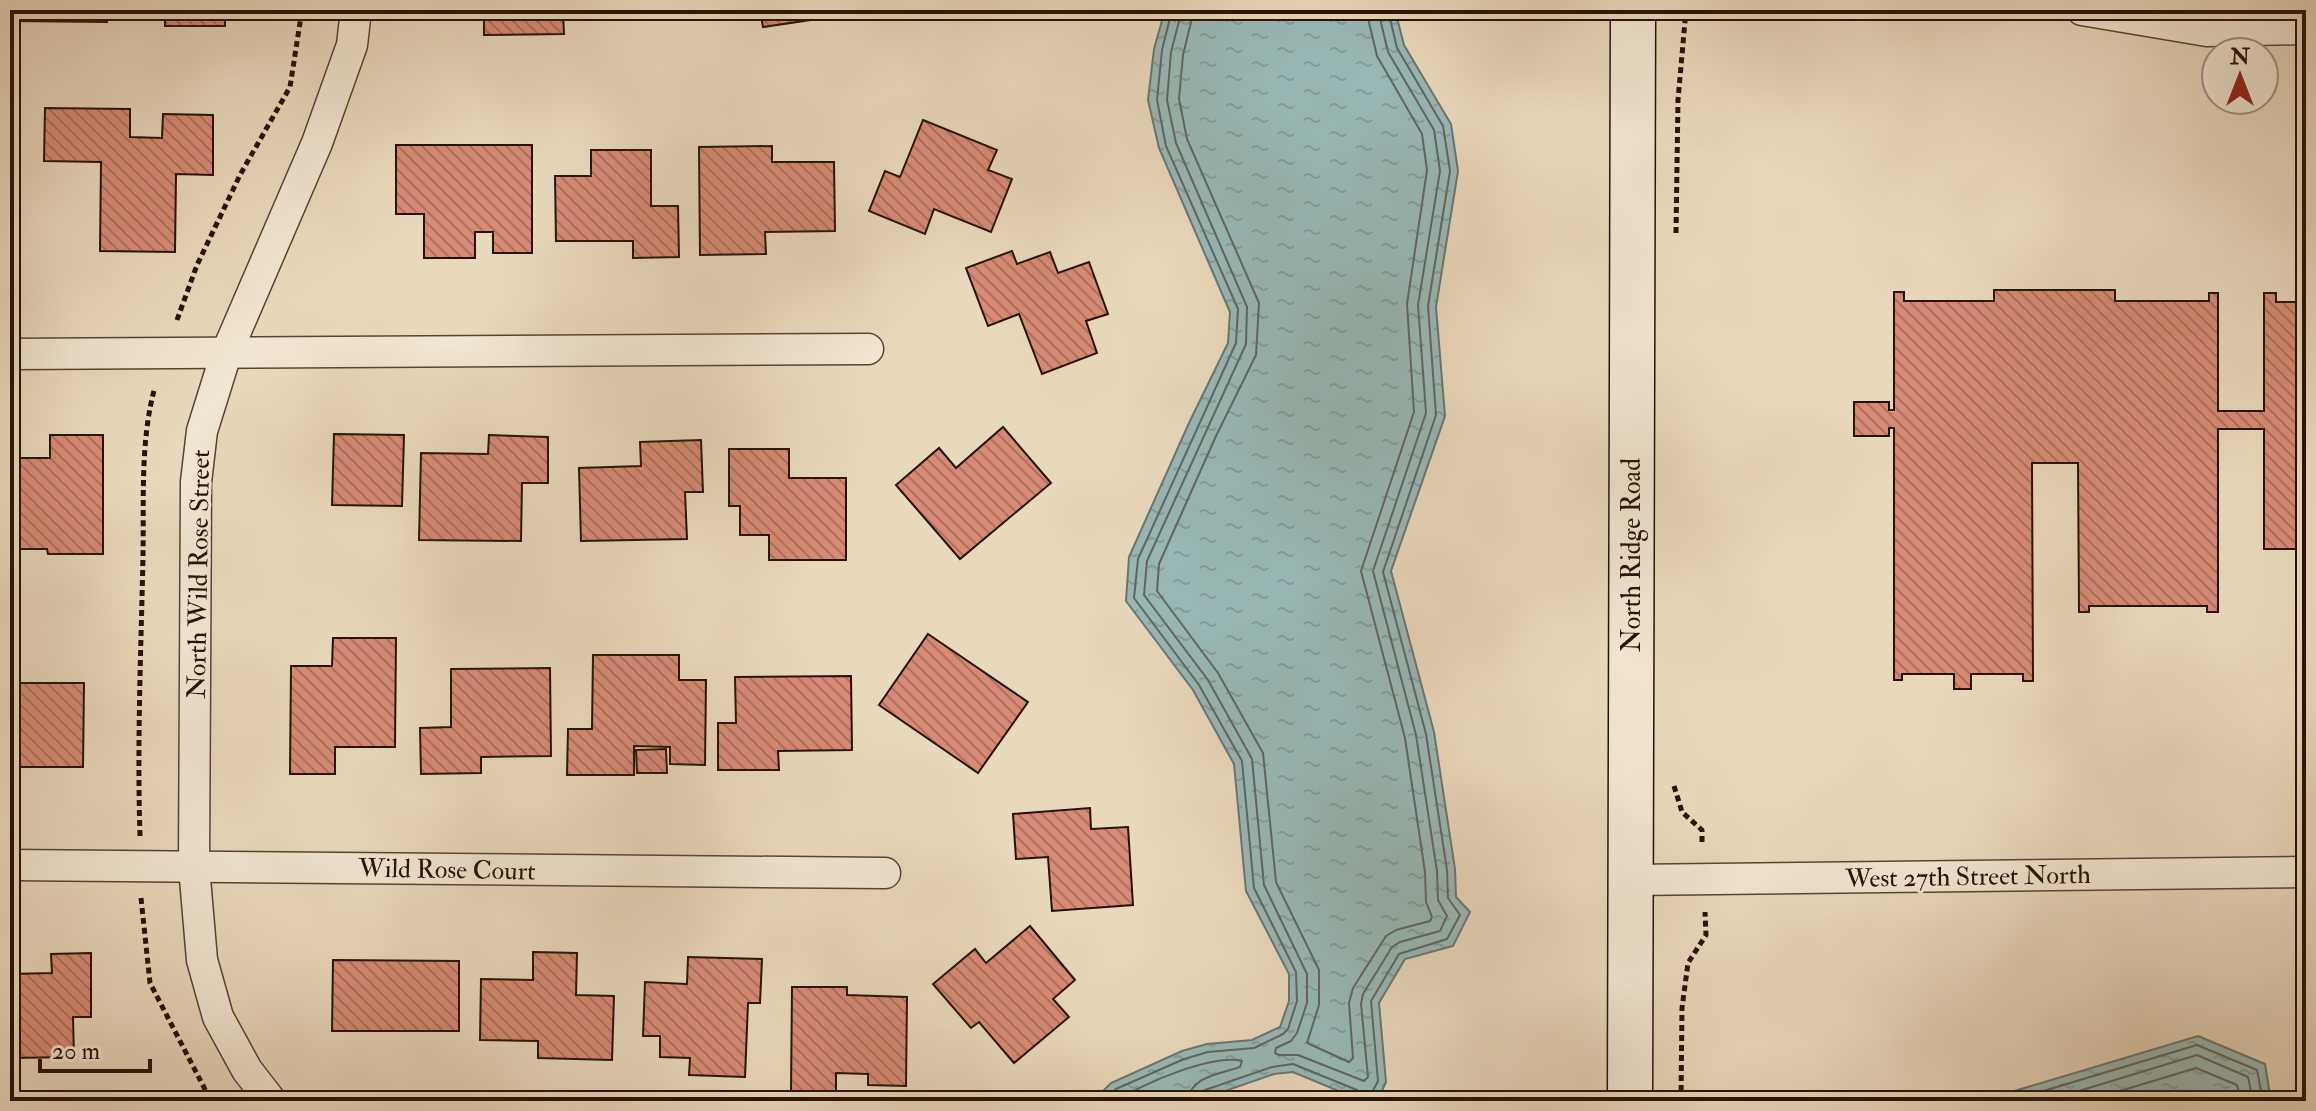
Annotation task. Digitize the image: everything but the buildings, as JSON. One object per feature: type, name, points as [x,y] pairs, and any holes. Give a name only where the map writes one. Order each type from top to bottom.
[{"type":"main road","name":"North Ridge Road","points":[[1630,1101],[1633,10]]},
{"type":"street","name":"North Wild Rose Street","points":[[271,1101],[247,1070],[218,1017],[202,960],[194,867],[196,482],[202,431],[226,354],[317,143],[352,45],[356,10]]},
{"type":"street","points":[[2082,10],[2207,31],[2306,29]]},
{"type":"street","points":[[10,354],[868,349]]},
{"type":"street","name":"Wild Rose Court","points":[[10,865],[885,873]]},
{"type":"street","name":"West 27th Street North","points":[[1630,880],[2306,872]]},
{"type":"path","points":[[1676,242],[1678,100],[1686,10]]},
{"type":"path","points":[[1671,778],[1682,812],[1702,830],[1706,935],[1688,963],[1682,1008],[1681,1101]]},
{"type":"water","points":[[1165,10],[1395,10],[1404,45],[1451,124],[1458,171],[1436,307],[1445,416],[1391,571],[1434,732],[1455,869],[1456,897],[1470,912],[1453,946],[1405,959],[1379,1003],[1386,1082],[1379,1097],[1360,1100],[1293,1072],[1274,1074],[1196,1101],[1093,1101],[1111,1083],[1182,1051],[1207,1044],[1252,1040],[1280,1027],[1289,1001],[1289,974],[1246,891],[1234,764],[1193,690],[1126,601],[1129,557],[1228,343],[1230,312],[1159,148],[1148,100],[1154,49]]},
{"type":"water","points":[[2198,1036],[2265,1064],[2271,1101],[1981,1101]]}]
